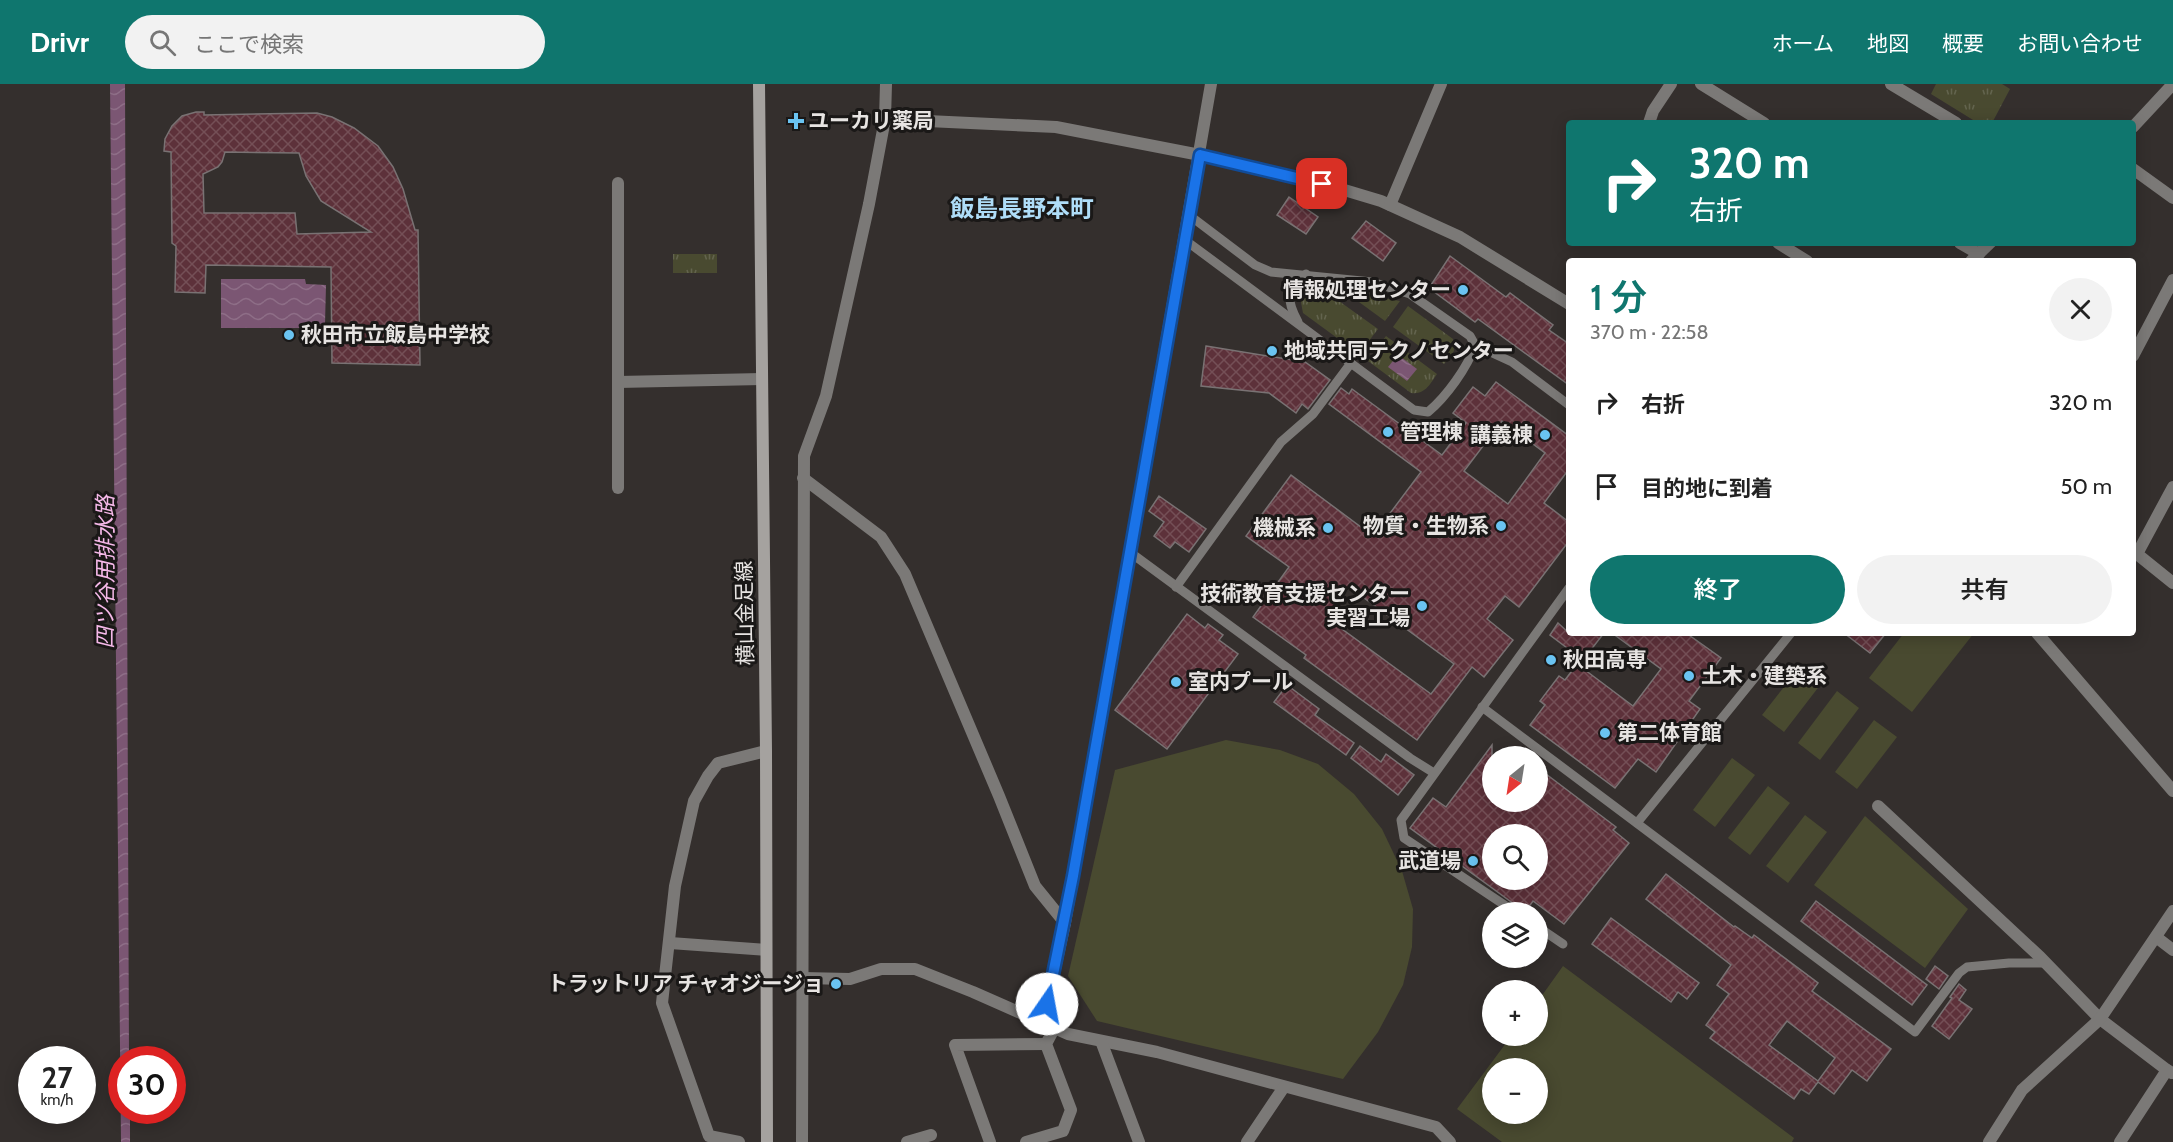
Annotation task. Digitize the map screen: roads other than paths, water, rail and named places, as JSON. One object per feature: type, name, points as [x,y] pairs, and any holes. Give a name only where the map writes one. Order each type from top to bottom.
[{"type":"street","name":"横山金足線","points":[[759,84],[767,1142]]},
{"type":"street","points":[[802,1142],[804,456],[826,396],[869,204],[885,119],[886,84]]},
{"type":"street","points":[[1026,1142],[1063,1131],[1071,1110],[1046,1044],[1211,84]]},
{"type":"street","points":[[1390,205],[1441,84]]},
{"type":"street","points":[[1650,120],[1653,111],[1671,84]]},
{"type":"street","points":[[1701,84],[1759,120]]},
{"type":"street","points":[[1891,84],[1951,120]]},
{"type":"street","points":[[2136,124],[2173,84]]},
{"type":"street","points":[[885,119],[1056,127],[1200,155],[1341,189],[1390,205],[1460,237],[1566,302]]},
{"type":"street","points":[[2136,171],[2173,198]]},
{"type":"street","points":[[618,183],[618,488]]},
{"type":"street","points":[[1783,246],[1803,258]]},
{"type":"street","points":[[1963,246],[1973,258]]},
{"type":"street","points":[[1975,258],[1987,246]]},
{"type":"street","points":[[2136,350],[2173,280]]},
{"type":"street","points":[[618,382],[762,379]]},
{"type":"street","points":[[803,478],[881,537],[904,574],[1035,886],[1065,923]]},
{"type":"street","points":[[2173,487],[2137,554],[2173,583]]},
{"type":"street","points":[[2040,636],[2173,790]]},
{"type":"street","points":[[739,1142],[709,1136],[662,1003],[675,886],[694,801],[718,763],[765,751]]},
{"type":"street","points":[[1878,806],[2046,963],[2100,1019],[2170,1072],[2120,1142]]},
{"type":"street","points":[[1989,1142],[2022,1090],[2100,1019],[2173,912]]},
{"type":"street","points":[[2156,937],[2173,950]]},
{"type":"street","points":[[670,943],[766,950]]},
{"type":"street","points":[[802,978],[850,979],[881,969],[915,969],[1049,1026],[1101,1041],[1157,1052],[1436,1127],[1442,1139]]},
{"type":"street","points":[[1101,1041],[1139,1142]]},
{"type":"street","points":[[990,1142],[955,1045],[1046,1044]]},
{"type":"street","points":[[1247,1142],[1284,1087]]},
{"type":"street","points":[[907,1142],[931,1136]]},
{"type":"lane","points":[[1189,215],[1255,265],[1271,272],[1372,282],[1410,294],[1470,336],[1475,345],[1512,362],[1566,403]]},
{"type":"lane","points":[[1185,240],[1414,410],[1428,412],[1436,405],[1471,359],[1475,345]]},
{"type":"lane","points":[[1299,325],[1290,308],[1290,294],[1294,284],[1306,274]]},
{"type":"lane","points":[[1176,587],[1281,442],[1313,414],[1351,363]]},
{"type":"lane","points":[[1131,553],[1410,758],[1434,773]]},
{"type":"lane","points":[[1500,902],[1404,838],[1401,820],[1566,592]]},
{"type":"lane","points":[[1637,823],[1789,636]]},
{"type":"lane","points":[[1482,707],[1916,1032],[1959,973],[1967,967],[2009,963],[2046,963]]},
{"type":"lane","points":[[1548,934],[1563,944]]},
{"type":"water","name":"四ツ谷用排水路","points":[[110,84],[125,84],[129,1046],[120,1046]]},
{"type":"water","points":[[221,279],[305,279],[306,284],[326,285],[325,324],[306,323],[305,328],[221,328]]},
{"type":"water","points":[[1398,355],[1417,369],[1407,381],[1388,367]]},
{"type":"water","name":"四ツ谷用排水路","points":[[121,1124],[130,1124],[130,1142],[121,1142]]},
{"type":"place","name":"ユーカリ薬局","points":[[796,121]]},
{"type":"place","name":"情報処理センター","points":[[1463,290]]},
{"type":"place","name":"秋田市立飯島中学校","points":[[289,335]]},
{"type":"place","name":"地域共同テクノセンター","points":[[1272,351]]},
{"type":"place","name":"管理棟","points":[[1388,432]]},
{"type":"place","name":"講義棟","points":[[1545,435]]},
{"type":"place","name":"物質・生物系","points":[[1501,526]]},
{"type":"place","name":"機械系","points":[[1328,528]]},
{"type":"place","name":"技術教育支援センター 実習工場","points":[[1422,606]]},
{"type":"place","name":"秋田高専","points":[[1551,660]]},
{"type":"place","name":"土木・建築系","points":[[1689,676]]},
{"type":"place","name":"室内プール","points":[[1176,682]]},
{"type":"place","name":"第二体育館","points":[[1605,733]]},
{"type":"place","name":"武道場","points":[[1473,861]]},
{"type":"place","name":"トラットリア チャオジージョ","points":[[836,984]]},
{"type":"district","name":"飯島長野本町","points":[[1022,209]]}]
